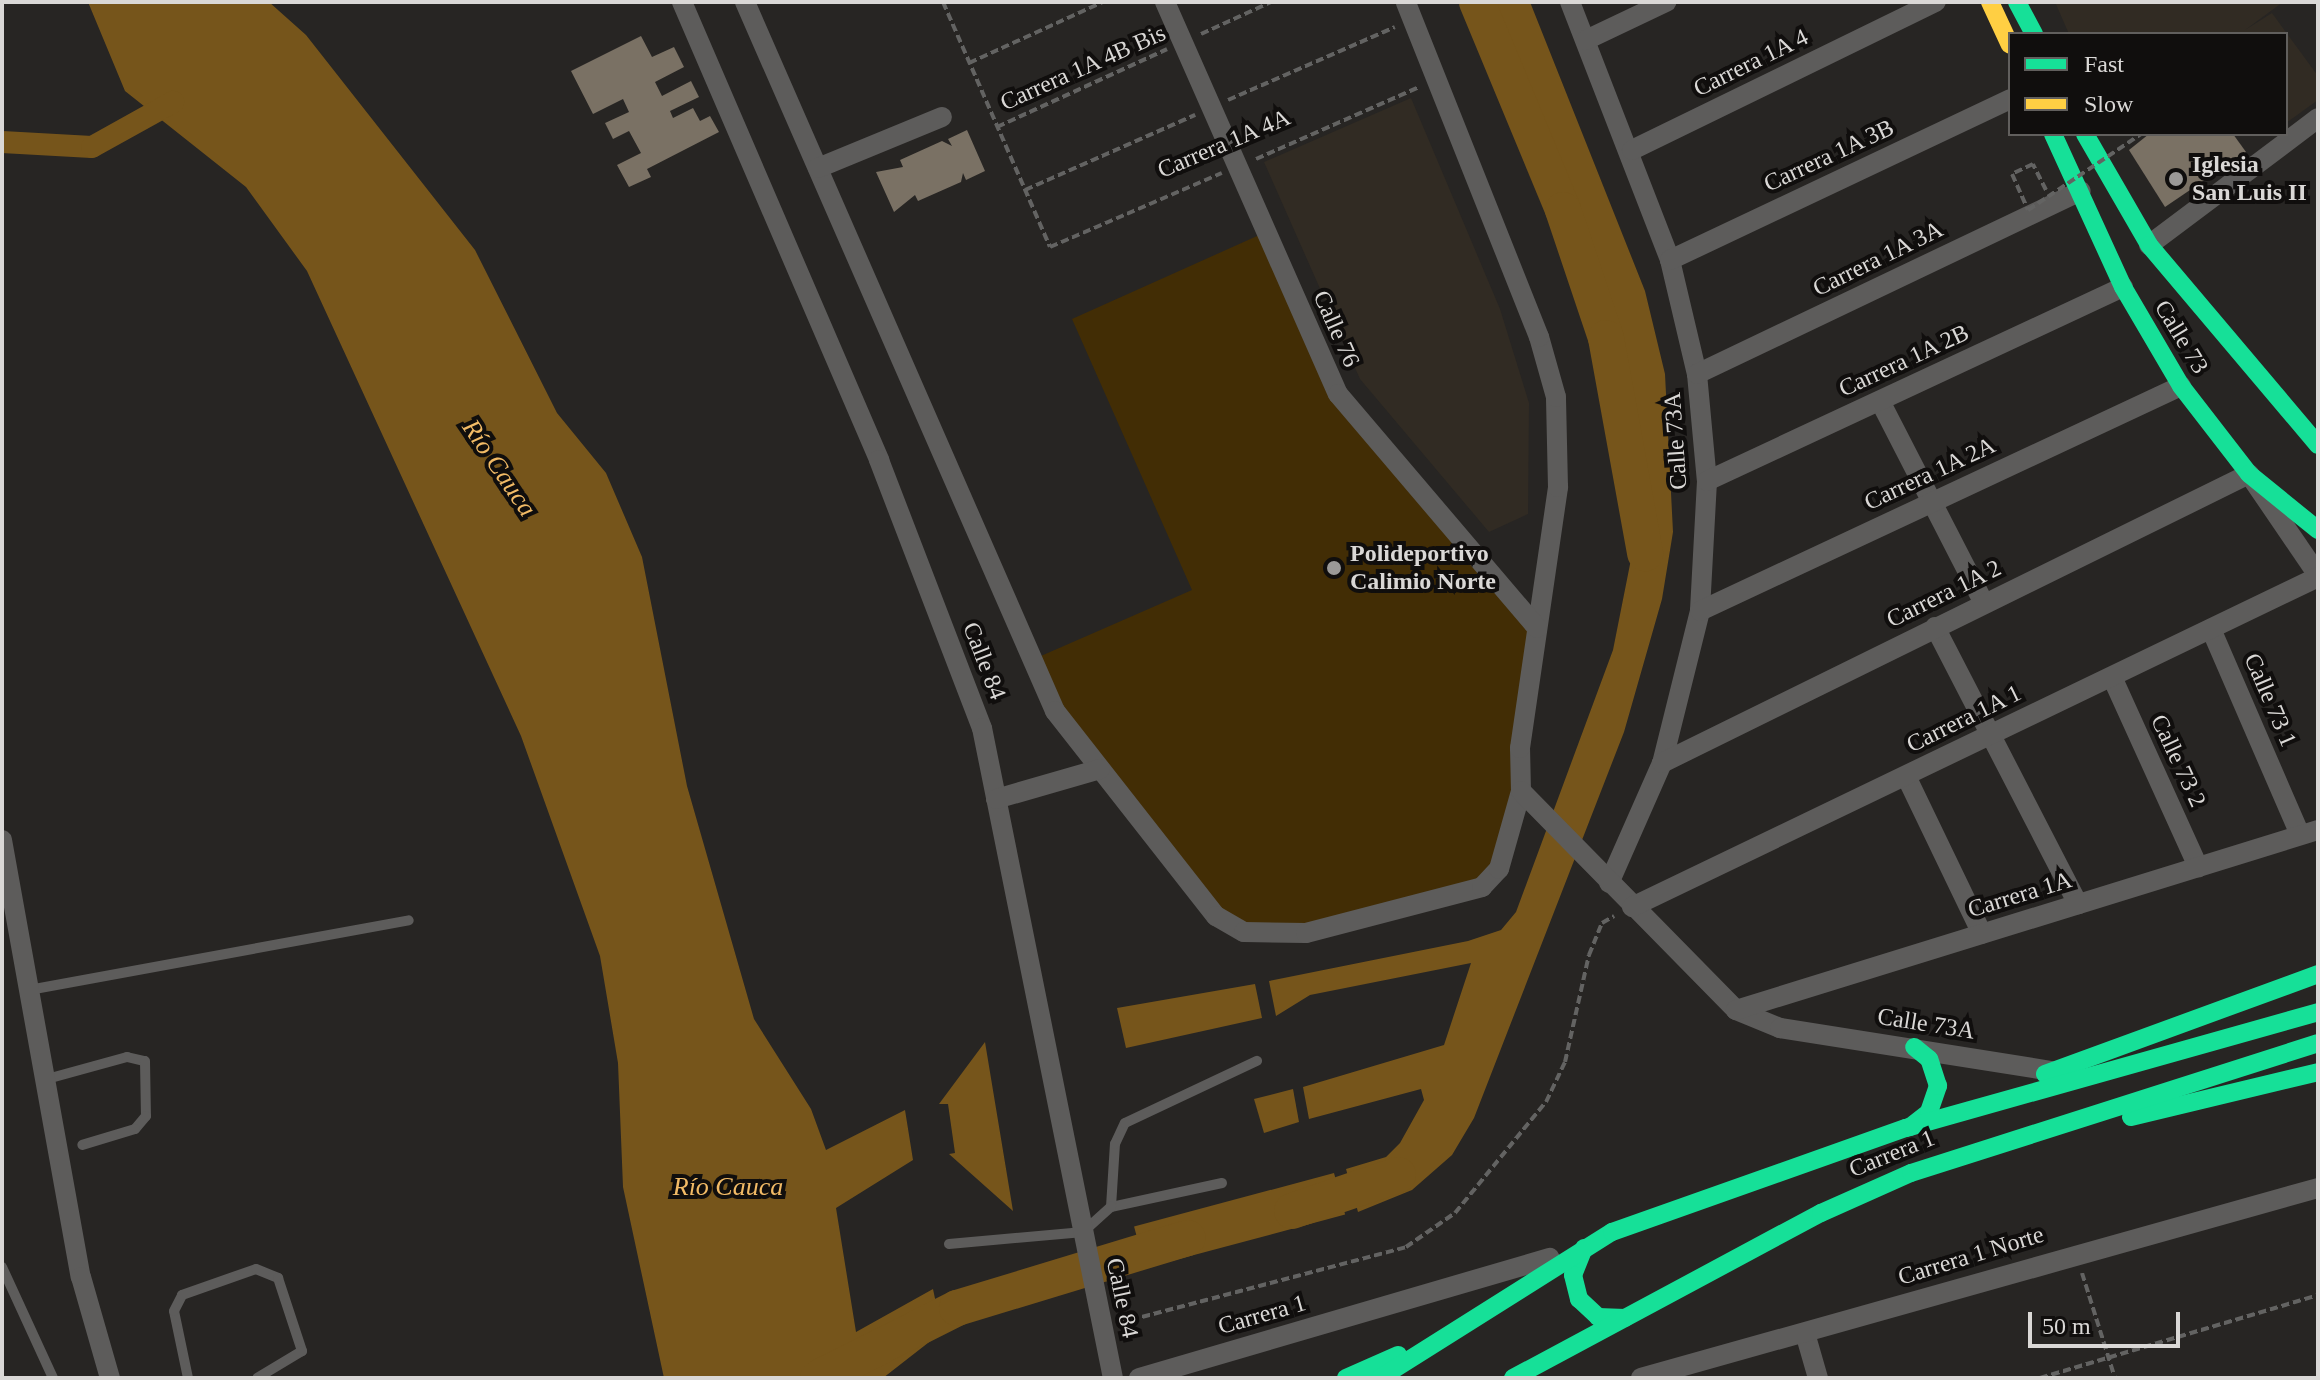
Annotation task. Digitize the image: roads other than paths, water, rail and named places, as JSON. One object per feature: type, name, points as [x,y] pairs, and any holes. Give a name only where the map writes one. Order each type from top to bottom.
[{"type":"main road","points":[[1990,2],[2008,41]]},
{"type":"main road","points":[[2017,2],[2033,32]]},
{"type":"main road","name":"Calle 73","points":[[2054,136],[2123,287],[2181,386],[2249,474],[2318,530]]},
{"type":"main road","name":"Calle 73","points":[[2086,136],[2149,245],[2318,445]]},
{"type":"main road","points":[[1906,1128],[2318,974]]},
{"type":"main road","name":"Carrera 1","points":[[1380,1378],[1584,1248],[1906,1128],[2147,1063],[2318,1012]]},
{"type":"main road","name":"Carrera 1","points":[[1513,1378],[1821,1213],[1996,1141],[2318,1043]]},
{"type":"main road","points":[[1906,1128],[1922,1119],[1937,1095],[1934,1067],[1914,1047]]},
{"type":"main road","points":[[1996,1141],[2204,1102],[2318,1072]]},
{"type":"main road","points":[[1584,1248],[1573,1275],[1579,1299],[1598,1317],[1625,1318]]},
{"type":"main road","points":[[1346,1378],[1447,1334]]},
{"type":"street","name":"Calle 84","points":[[682,2],[879,460],[982,728],[1113,1378]]},
{"type":"street","name":"Calle 84","points":[[745,2],[1055,711],[1197,896],[1244,932],[1339,927],[1489,880],[1521,791]]},
{"type":"street","name":"Calle 76","points":[[1165,2],[1338,394],[1537,628]]},
{"type":"street","points":[[1406,2],[1526,298],[1556,397],[1561,458],[1537,628],[1521,791]]},
{"type":"street","name":"Calle 73A","points":[[1570,2],[1632,150],[1670,260],[1697,374],[1707,481],[1700,611],[1662,763],[1609,883]]},
{"type":"street","points":[[1586,40],[1666,2]]},
{"type":"street","name":"Carrera 1A 4","points":[[1632,150],[1936,2]]},
{"type":"street","name":"Carrera 1A 3B","points":[[1670,260],[2008,100]]},
{"type":"street","points":[[818,168],[942,117]]},
{"type":"street","points":[[2149,245],[2318,118]]},
{"type":"street","name":"Carrera 1A 3A","points":[[1697,374],[2081,191]]},
{"type":"street","name":"Carrera 1A 2B","points":[[1707,481],[2123,287]]},
{"type":"street","name":"Carrera 1A 2A","points":[[1700,611],[2181,386]]},
{"type":"street","points":[[1880,401],[1984,603]]},
{"type":"street","points":[[2249,474],[2318,576]]},
{"type":"street","name":"Carrera 1A 2","points":[[1662,763],[2249,474]]},
{"type":"street","name":"Carrera 1A 1","points":[[1632,907],[2318,576]]},
{"type":"street","points":[[1935,627],[2078,904]]},
{"type":"street","name":"Calle 73 1","points":[[2211,629],[2309,832]]},
{"type":"street","name":"Calle 73 2","points":[[2112,677],[2198,867]]},
{"type":"street","points":[[996,799],[1100,769]]},
{"type":"street","points":[[1906,776],[1982,934]]},
{"type":"street","name":"Calle 73A","points":[[1521,791],[1736,1010],[1780,1028],[2052,1071]]},
{"type":"street","name":"Carrera 1A","points":[[1736,1010],[2309,832]]},
{"type":"street","points":[[2,840],[81,1277],[110,1378]]},
{"type":"street","name":"Carrera 1 Norte","points":[[1641,1378],[1805,1333],[2075,1252],[2318,1188]]},
{"type":"street","name":"Carrera 1","points":[[1139,1378],[1584,1248]]},
{"type":"street","points":[[1805,1333],[1818,1378]]},
{"type":"lane","points":[[29,990],[409,920]]},
{"type":"lane","points":[[47,1079],[108,1060],[145,1061],[146,1116],[135,1129],[82,1145]]},
{"type":"lane","points":[[1111,1207],[1115,1144],[1125,1123],[1257,1061]]},
{"type":"lane","points":[[949,1244],[1083,1232],[1111,1207],[1222,1183]]},
{"type":"lane","points":[[2,1267],[6,1284],[53,1378]]},
{"type":"lane","points":[[188,1378],[174,1311],[182,1295],[256,1269],[278,1278],[302,1351],[257,1378]]},
{"type":"water","name":"Río Cauca","points":[[88,2],[269,2],[306,35],[475,250],[557,413],[606,473],[642,557],[687,786],[754,1019],[811,1109],[826,1150],[905,1110],[913,1160],[836,1208],[856,1332],[933,1289],[942,1332],[883,1378],[664,1378],[623,1187],[618,1063],[600,956],[521,736],[307,271],[246,187],[125,91]]},
{"type":"water","points":[[1491,2],[1530,2],[1645,291],[1665,374],[1673,532],[1662,599],[1624,732],[1474,1118],[1452,1155],[1412,1190],[1358,1212],[1346,1169],[1386,1157],[1400,1143],[1424,1100],[1421,1089],[1309,1119],[1303,1087],[1444,1045],[1471,963],[1310,995],[1276,1016],[1269,981],[1468,941],[1501,930],[1516,912],[1613,650],[1637,529],[1630,380],[1610,302]]},
{"type":"water","points":[[1255,984],[1262,1018],[1126,1048],[1117,1008]]},
{"type":"water","points":[[985,1042],[1013,1211],[949,1154],[955,1153],[948,1104],[939,1104]]},
{"type":"water","points":[[1293,1089],[1299,1122],[1264,1133],[1254,1099]]},
{"type":"water","points":[[1334,1173],[1345,1215],[1145,1268],[1134,1227]]},
{"type":"waterway","points":[[1477,2],[1563,210],[1606,338],[1645,553]]},
{"type":"waterway","points":[[2,142],[92,147],[173,102]]},
{"type":"waterway","points":[[1292,1211],[1398,1175]]},
{"type":"waterway","points":[[818,1378],[957,1308],[1188,1238]]},
{"type":"place","name":"Iglesia San Luis II","points":[[2176,179]]},
{"type":"place","name":"Polideportivo Calimio Norte","points":[[1334,568]]}]
